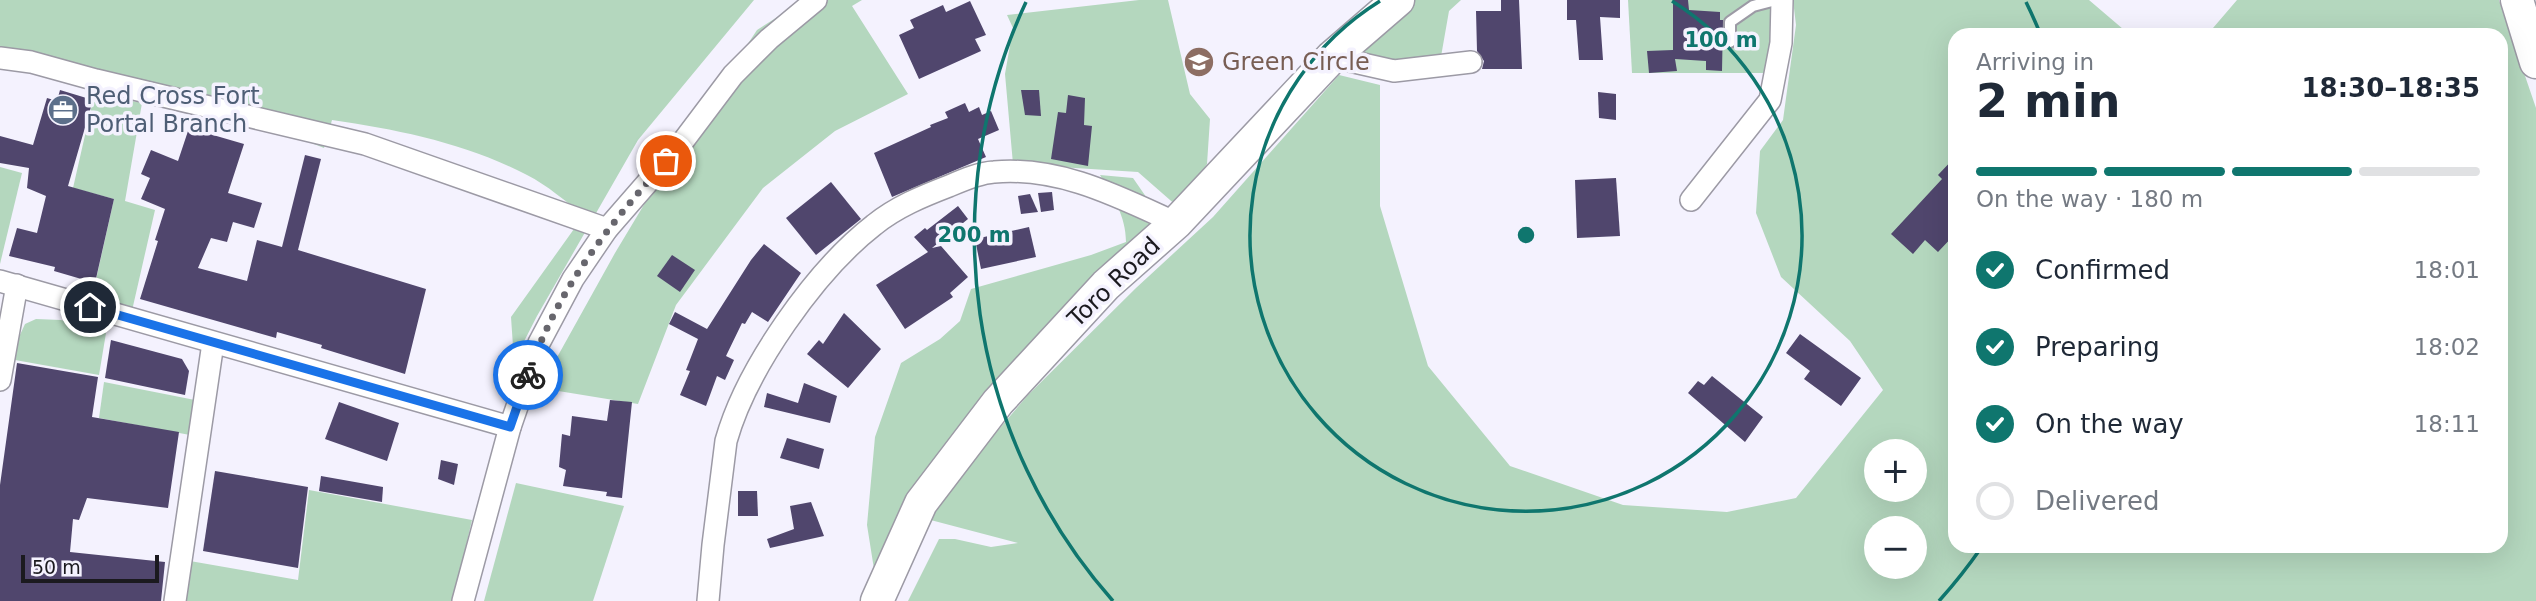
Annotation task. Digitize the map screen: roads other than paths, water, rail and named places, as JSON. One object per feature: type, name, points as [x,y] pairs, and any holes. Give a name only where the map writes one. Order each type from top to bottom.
[{"type":"main road","name":"Toro Road","points":[[877,601],[921,503],[990,412],[1106,285],[1176,223],[1332,57],[1398,0]]},
{"type":"main road","points":[[2516,0],[2536,62]]},
{"type":"street","points":[[463,601],[510,427],[539,343],[573,279],[607,229],[681,144],[733,75],[769,39],[816,0]]},
{"type":"street","points":[[1690,200],[1770,100],[1781,43],[1782,0]]},
{"type":"street","points":[[1332,57],[1394,71],[1471,62]]},
{"type":"street","points":[[0,58],[31,62],[365,144],[607,229]]},
{"type":"street","points":[[709,601],[713,545],[730,425],[772,343],[796,308],[815,283],[873,225],[925,195],[971,177],[994,172],[1053,176],[1094,186],[1176,223]]},
{"type":"street","points":[[0,380],[8,283],[510,427]]},
{"type":"street","points":[[176,601],[214,343]]},
{"type":"lane","points":[[1730,42],[1730,22],[1753,6],[1776,0]]},
{"type":"place","name":"Green Circle","points":[[1199,62]]},
{"type":"place","name":"Red Cross Fort Portal Branch","points":[[63,110]]}]
